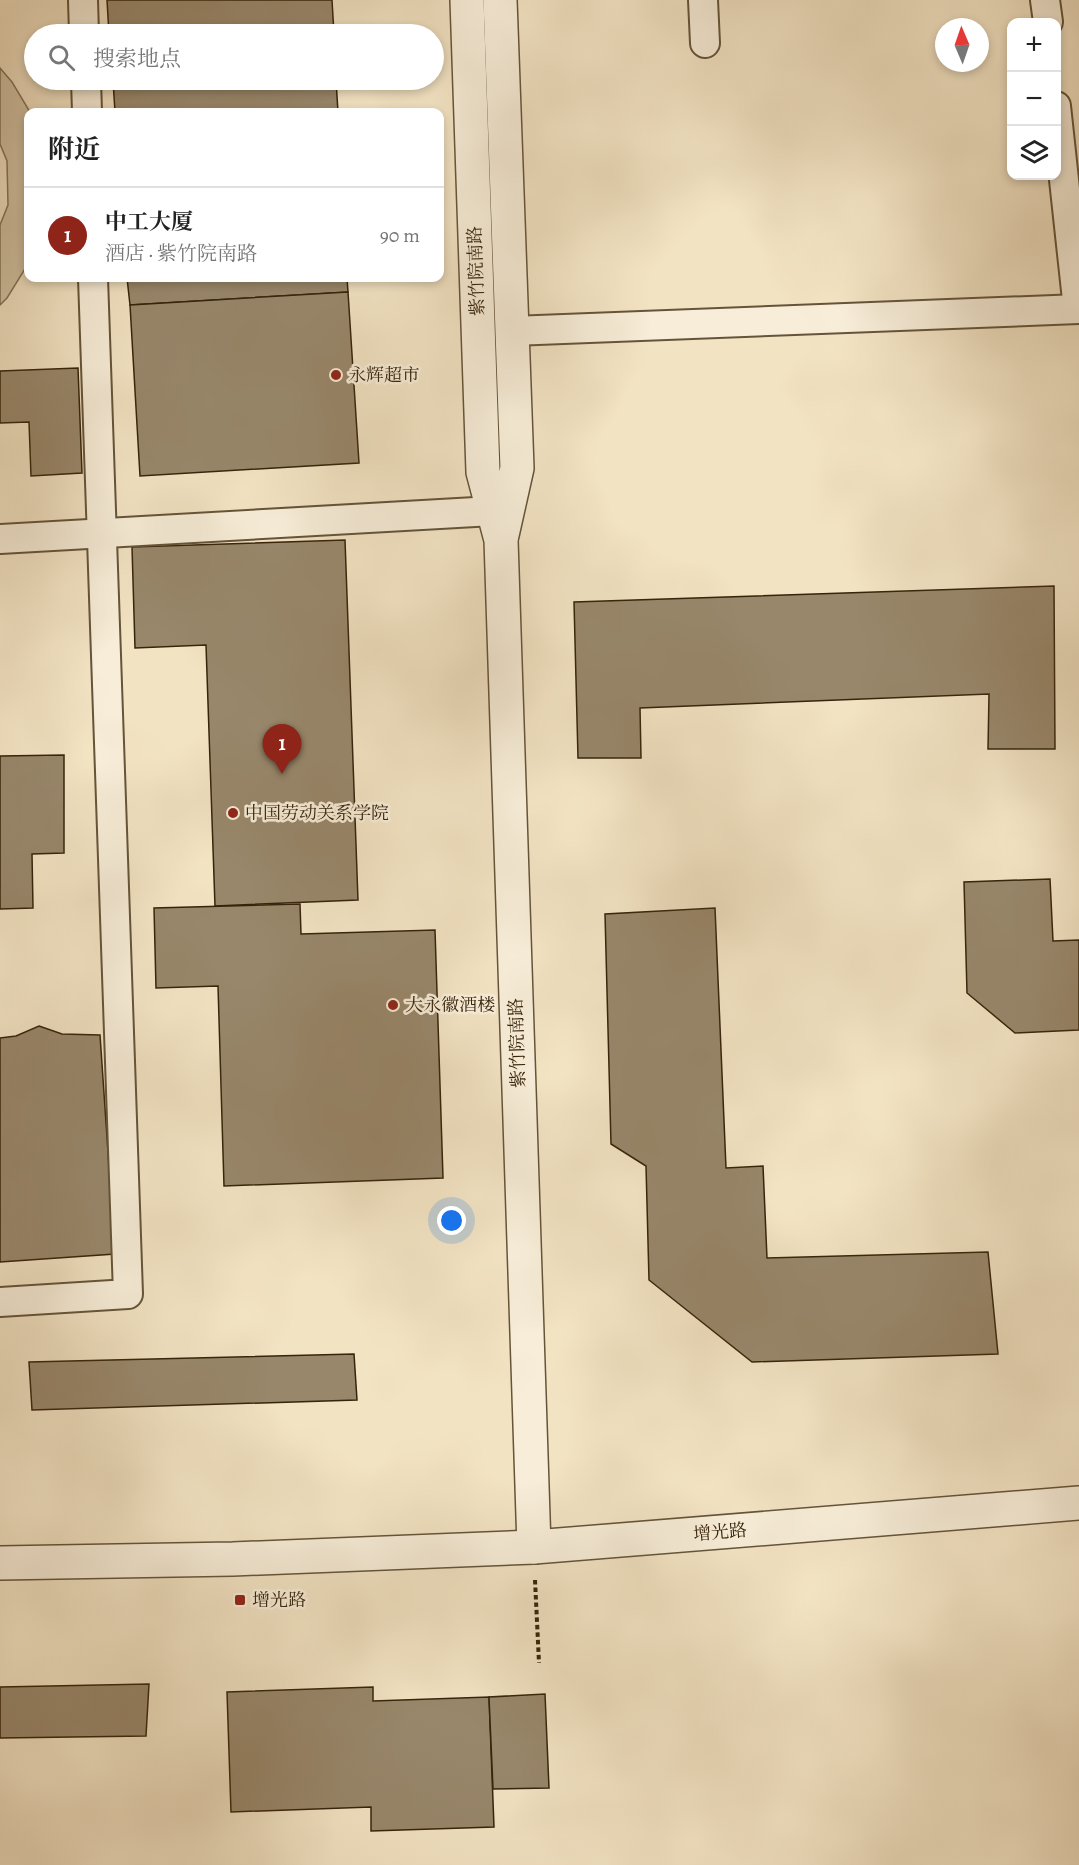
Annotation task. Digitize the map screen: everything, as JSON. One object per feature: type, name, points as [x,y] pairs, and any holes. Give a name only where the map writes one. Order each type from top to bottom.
[{"type":"street","points":[[83,0],[84,24]]},
{"type":"street","name":"紫竹院南路","points":[[467,0],[483,472],[497,526],[534,1547]]},
{"type":"street","name":"紫竹院南路","points":[[497,526],[517,468],[500,0]]},
{"type":"street","points":[[703,0],[705,43]]},
{"type":"street","points":[[1045,0],[1047,18]]},
{"type":"street","points":[[86,90],[87,108]]},
{"type":"street","points":[[512,331],[1079,309],[1058,126]]},
{"type":"street","points":[[0,1302],[128,1294],[93,282]]},
{"type":"street","points":[[0,539],[102,533],[497,526]]},
{"type":"street","name":"增光路","points":[[0,1563],[232,1559],[534,1547],[1079,1503]]},
{"type":"path","points":[[534,1547],[539,1663]]},
{"type":"shaded area","points":[[0,68],[12,82],[28,108],[24,108],[24,270],[0,305],[0,225],[8,205],[7,161],[0,144]]},
{"type":"building","points":[[107,0],[332,0],[333,24],[108,24]]},
{"type":"building","points":[[114,90],[337,90],[338,108],[115,108]]},
{"type":"building","points":[[127,282],[347,282],[348,292],[130,305]]},
{"type":"building","points":[[348,292],[359,463],[140,476],[130,305]]},
{"type":"building","points":[[78,368],[82,473],[31,476],[29,422],[0,423],[0,371]]},
{"type":"building","points":[[345,540],[358,900],[215,906],[206,645],[135,648],[132,547]]},
{"type":"building","points":[[1054,586],[1055,749],[988,749],[989,694],[640,708],[641,758],[578,758],[574,602]]},
{"type":"building","points":[[64,755],[64,853],[32,854],[33,908],[0,909],[0,756]]},
{"type":"building","points":[[1050,879],[1053,941],[1079,940],[1079,1030],[1015,1033],[967,993],[964,882]]},
{"type":"building","points":[[300,904],[301,934],[435,930],[443,1178],[224,1186],[218,986],[156,988],[154,908]]},
{"type":"building","points":[[715,908],[726,1168],[763,1166],[767,1258],[988,1252],[998,1354],[752,1362],[649,1280],[646,1166],[611,1144],[605,914]]},
{"type":"building","points":[[39,1026],[62,1034],[100,1035],[115,1254],[0,1262],[0,1038],[16,1036]]},
{"type":"building","points":[[354,1354],[357,1400],[32,1410],[29,1362]]},
{"type":"building","points":[[149,1684],[146,1736],[0,1738],[0,1687]]},
{"type":"building","points":[[373,1687],[373,1701],[489,1697],[494,1827],[371,1831],[371,1807],[231,1812],[227,1692]]},
{"type":"building","points":[[545,1694],[549,1788],[493,1789],[489,1697]]},
{"type":"place","name":"永辉超市","points":[[336,375]]},
{"type":"place","name":"中工大厦","points":[[282,774]]},
{"type":"place","name":"中国劳动关系学院","points":[[233,813]]},
{"type":"place","name":"大永徽酒楼","points":[[393,1005]]},
{"type":"place","name":"增光路","points":[[240,1600]]}]
